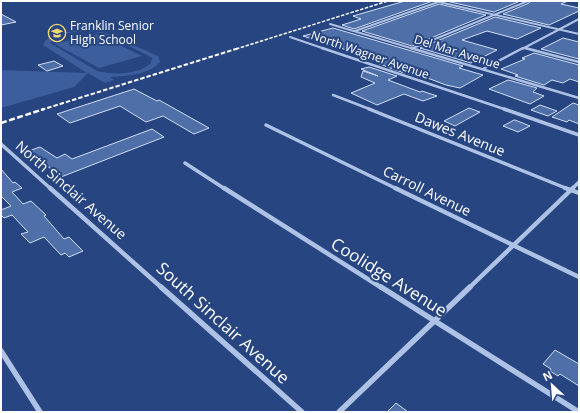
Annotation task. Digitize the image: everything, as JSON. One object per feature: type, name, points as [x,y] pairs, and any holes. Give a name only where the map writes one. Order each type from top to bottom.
[{"type":"street","points":[[354,31],[442,1]]},
{"type":"street","points":[[413,48],[528,1]]},
{"type":"street","points":[[439,2],[579,34]]},
{"type":"street","points":[[482,69],[579,19]]},
{"type":"street","name":"Del Mar Avenue","points":[[330,24],[579,98]]},
{"type":"street","name":"North Wagner Avenue","points":[[290,37],[579,135]]},
{"type":"street","points":[[525,48],[579,62]]},
{"type":"street","name":"Dawes Avenue","points":[[333,95],[579,193]]},
{"type":"street","name":"Carroll Avenue","points":[[266,125],[579,277]]},
{"type":"street","name":"North Sinclair Avenue","points":[[1,144],[126,254]]},
{"type":"street","name":"Coolidge Avenue","points":[[185,163],[579,412]]},
{"type":"street","points":[[339,412],[579,182]]},
{"type":"street","name":"South Sinclair Avenue","points":[[126,254],[302,412]]},
{"type":"street","points":[[1,351],[40,412]]},
{"type":"shaded area","points":[[94,30],[106,33],[158,56],[160,62],[150,70],[137,74],[110,77],[114,80],[105,83],[88,73],[74,87],[1,108],[1,70],[87,73],[43,45],[46,40],[58,34],[73,31]],"holes":[[[84,31],[102,33],[149,56],[152,58],[151,63],[146,67],[133,72],[111,73],[97,71],[50,43],[56,37],[70,33]]]},
{"type":"shaded area","points":[[97,34],[142,56],[99,68],[55,44]]},
{"type":"building","points":[[405,1],[433,1],[354,29],[342,25],[361,19],[353,16]]},
{"type":"building","points":[[446,1],[512,1],[518,2],[494,12]]},
{"type":"building","points":[[530,1],[568,1],[561,4],[579,8],[579,11],[549,25],[503,14],[529,3]]},
{"type":"building","points":[[439,4],[486,15],[412,46],[362,31]]},
{"type":"building","points":[[1,14],[16,22],[1,25]]},
{"type":"building","points":[[495,17],[541,28],[517,39],[487,31],[462,40],[497,50],[471,63],[420,48]]},
{"type":"building","points":[[333,28],[463,66],[459,68],[483,75],[460,88],[446,85],[409,71],[404,73],[353,52],[303,36]]},
{"type":"building","points":[[563,38],[579,42],[579,59],[541,49]]},
{"type":"building","points":[[534,53],[579,65],[579,82],[570,79],[563,83],[552,80],[544,85],[515,76],[518,75],[501,69],[525,59],[522,58]]},
{"type":"building","points":[[54,61],[63,66],[47,71],[38,65]]},
{"type":"building","points":[[369,67],[397,76],[388,80],[420,92],[422,91],[437,96],[423,101],[404,94],[377,105],[351,93],[375,83],[361,77],[363,71],[378,76],[361,69]]},
{"type":"building","points":[[508,80],[537,88],[533,92],[544,96],[530,104],[489,89]]},
{"type":"building","points":[[134,89],[157,101],[159,100],[209,128],[194,134],[163,116],[146,122],[120,106],[70,123],[57,114]]},
{"type":"building","points":[[573,103],[579,105],[579,124],[569,120],[567,122],[552,117]]},
{"type":"building","points":[[540,105],[557,111],[548,116],[531,110]]},
{"type":"building","points":[[469,108],[480,112],[455,126],[444,121]]},
{"type":"building","points":[[514,120],[530,126],[518,132],[503,126]]},
{"type":"building","points":[[152,129],[164,137],[61,177],[26,152],[40,147],[57,158],[65,154],[72,159]]},
{"type":"building","points":[[1,169],[13,183],[15,182],[22,188],[12,192],[23,204],[31,201],[46,215],[44,216],[64,239],[69,237],[83,251],[69,257],[65,253],[61,255],[44,237],[30,243],[21,234],[28,232],[12,215],[4,218],[1,215],[1,210],[11,206],[1,196]]},
{"type":"building","points":[[555,350],[579,364],[579,386],[560,374],[558,376],[543,364]]},
{"type":"building","points":[[396,403],[408,412],[387,412]]},
{"type":"railway","points":[[236,49],[388,1]]},
{"type":"railway","points":[[41,110],[239,48]]},
{"type":"railway","points":[[1,123],[44,109]]},
{"type":"place","name":"Franklin Senior High School","points":[[57,33]]}]
